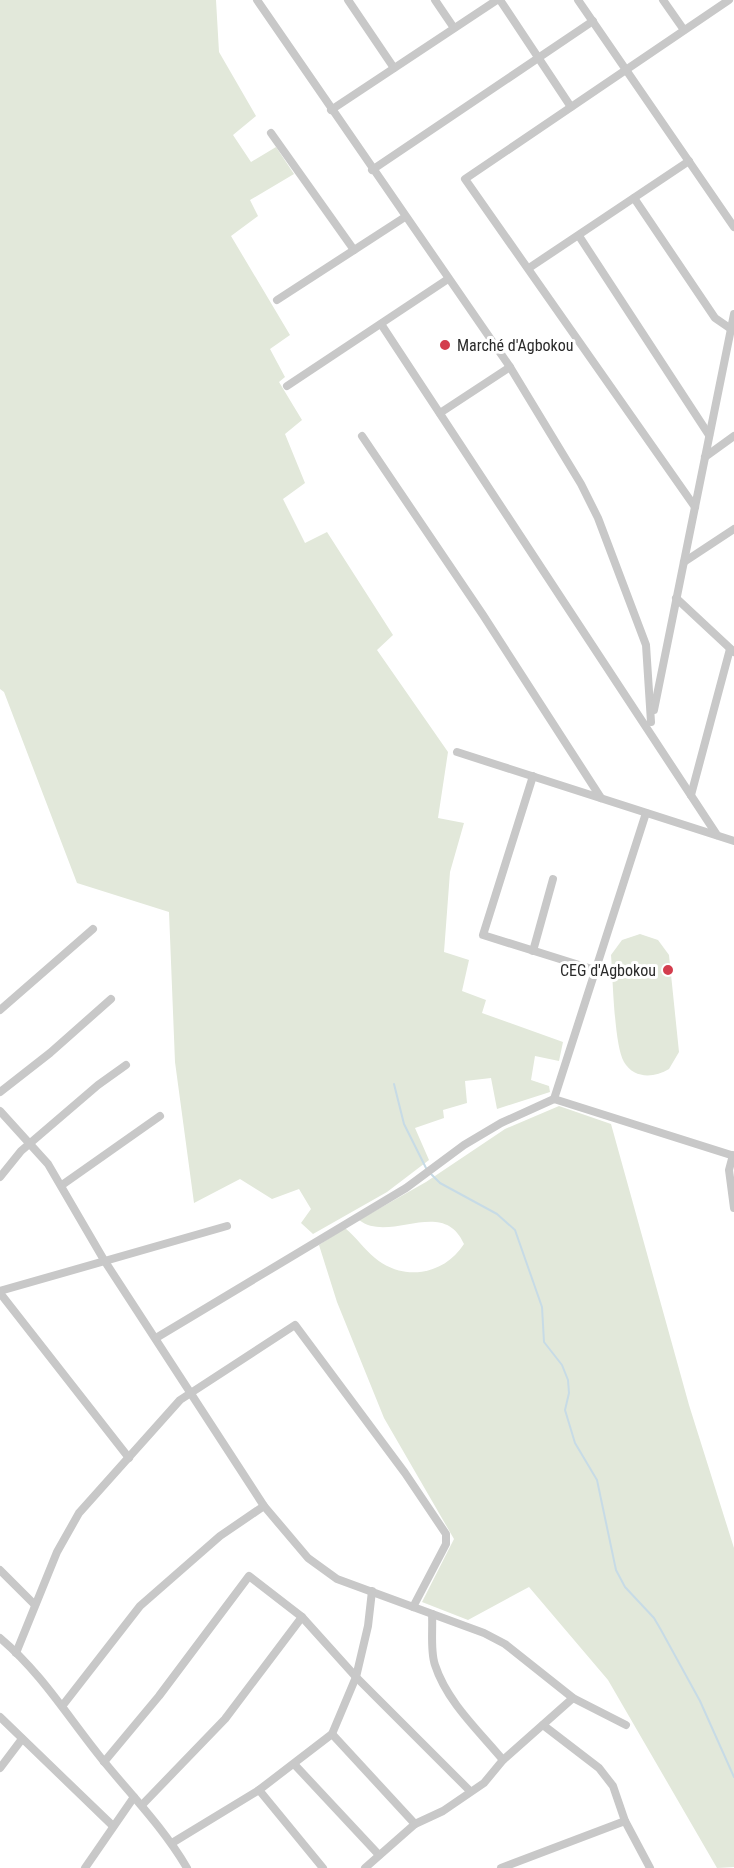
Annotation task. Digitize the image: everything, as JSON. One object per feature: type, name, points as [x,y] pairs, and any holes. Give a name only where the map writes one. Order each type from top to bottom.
[{"type":"street","points":[[257,0],[372,170],[510,367],[562,450],[602,528],[646,645],[650,727]]},
{"type":"street","points":[[348,0],[394,68]]},
{"type":"street","points":[[435,0],[454,28]]},
{"type":"street","points":[[331,110],[499,0],[571,107]]},
{"type":"street","points":[[578,0],[734,227]]},
{"type":"street","points":[[663,0],[684,30]]},
{"type":"street","points":[[695,507],[465,179],[684,30],[732,1]]},
{"type":"street","points":[[372,170],[592,21]]},
{"type":"street","points":[[271,133],[354,250]]},
{"type":"street","points":[[529,268],[689,161]]},
{"type":"street","points":[[634,198],[715,318],[731,329]]},
{"type":"street","points":[[277,300],[405,217]]},
{"type":"street","points":[[579,236],[709,435]]},
{"type":"street","points":[[288,386],[448,279]]},
{"type":"street","points":[[650,727],[734,314]]},
{"type":"street","points":[[381,324],[650,727],[717,835]]},
{"type":"street","points":[[728,345],[734,353]]},
{"type":"street","points":[[440,413],[510,367]]},
{"type":"street","points":[[362,436],[483,615],[600,798]]},
{"type":"street","points":[[705,458],[734,436]]},
{"type":"street","points":[[684,562],[732,533]]},
{"type":"street","points":[[676,598],[732,651],[691,795]]},
{"type":"street","points":[[457,752],[734,841]]},
{"type":"street","points":[[532,776],[483,935],[595,970]]},
{"type":"street","points":[[554,1099],[646,813]]},
{"type":"street","points":[[533,951],[554,879]]},
{"type":"street","points":[[0,1011],[93,929]]},
{"type":"street","points":[[0,1092],[50,1053],[111,999]]},
{"type":"street","points":[[0,1176],[31,1142],[126,1065]]},
{"type":"street","points":[[156,1338],[423,1176],[501,1122],[554,1099],[734,1155],[729,1170],[734,1208]]},
{"type":"street","points":[[0,1111],[31,1142],[62,1185],[104,1260],[264,1506],[308,1558],[325,1572],[348,1584],[484,1633],[505,1644],[573,1698],[626,1725]]},
{"type":"street","points":[[62,1185],[160,1116]]},
{"type":"street","points":[[129,1458],[0,1292],[227,1226]]},
{"type":"street","points":[[16,1653],[57,1552],[79,1513],[190,1391],[295,1325],[405,1473],[446,1534],[446,1544],[413,1607]]},
{"type":"street","points":[[63,1705],[140,1606],[220,1536],[264,1506]]},
{"type":"street","points":[[0,1570],[35,1605]]},
{"type":"street","points":[[104,1762],[159,1696],[249,1576],[302,1617],[356,1677],[470,1791]]},
{"type":"street","points":[[172,1843],[259,1790],[332,1734],[356,1677],[368,1626],[372,1591]]},
{"type":"street","points":[[432,1614],[434,1663],[442,1682],[455,1703],[503,1760]]},
{"type":"street","points":[[142,1805],[217,1727],[302,1617]]},
{"type":"street","points":[[0,1638],[63,1705],[104,1762],[172,1843],[187,1868]]},
{"type":"street","points":[[365,1868],[415,1824],[443,1811],[484,1783],[503,1760],[573,1698]]},
{"type":"street","points":[[0,1717],[113,1826]]},
{"type":"street","points":[[543,1725],[599,1768],[613,1785],[625,1821],[650,1868]]},
{"type":"street","points":[[332,1734],[415,1824]]},
{"type":"street","points":[[0,1768],[22,1739]]},
{"type":"street","points":[[294,1764],[379,1855]]},
{"type":"street","points":[[259,1790],[322,1868]]},
{"type":"street","points":[[85,1868],[134,1797]]},
{"type":"street","points":[[501,1868],[625,1821]]},
{"type":"shaded area","points":[[0,0],[216,0],[219,52],[256,116],[233,135],[251,162],[276,147],[294,174],[250,200],[258,216],[231,236],[290,335],[270,349],[285,377],[279,382],[302,420],[285,434],[305,483],[283,499],[305,543],[327,532],[393,635],[377,650],[448,752],[438,818],[464,823],[450,872],[444,952],[469,960],[462,991],[486,1000],[482,1013],[563,1042],[559,1061],[535,1056],[531,1080],[549,1086],[550,1092],[497,1109],[491,1078],[465,1081],[467,1103],[443,1110],[444,1118],[415,1128],[429,1160],[387,1192],[313,1234],[301,1223],[311,1209],[299,1189],[272,1199],[240,1179],[194,1203],[175,1062],[169,912],[77,883],[4,692],[0,689]]},
{"type":"shaded area","points":[[640,934],[658,940],[669,955],[679,1052],[669,1069],[651,1075],[633,1072],[624,1062],[618,1041],[614,1011],[611,955],[622,940]]},
{"type":"shaded area","points":[[559,1106],[611,1124],[689,1405],[734,1548],[734,1867],[717,1868],[608,1680],[529,1587],[468,1620],[422,1602],[454,1539],[384,1418],[337,1302],[319,1245],[345,1228],[386,1266],[398,1270],[423,1272],[446,1263],[464,1244],[455,1230],[443,1223],[430,1222],[386,1227],[372,1226],[359,1220],[426,1182],[505,1129]]},
{"type":"waterway","points":[[394,1084],[404,1124],[427,1170]]},
{"type":"waterway","points":[[431,1174],[440,1183],[497,1214],[515,1230],[542,1307],[544,1342],[562,1365],[568,1380],[569,1393],[565,1410],[575,1443],[597,1480],[616,1570],[625,1587],[654,1618],[661,1630],[700,1701],[734,1777]]},
{"type":"place","name":"Marché d'Agbokou","points":[[445,345]]},
{"type":"place","name":"CEG d'Agbokou","points":[[668,970]]}]
